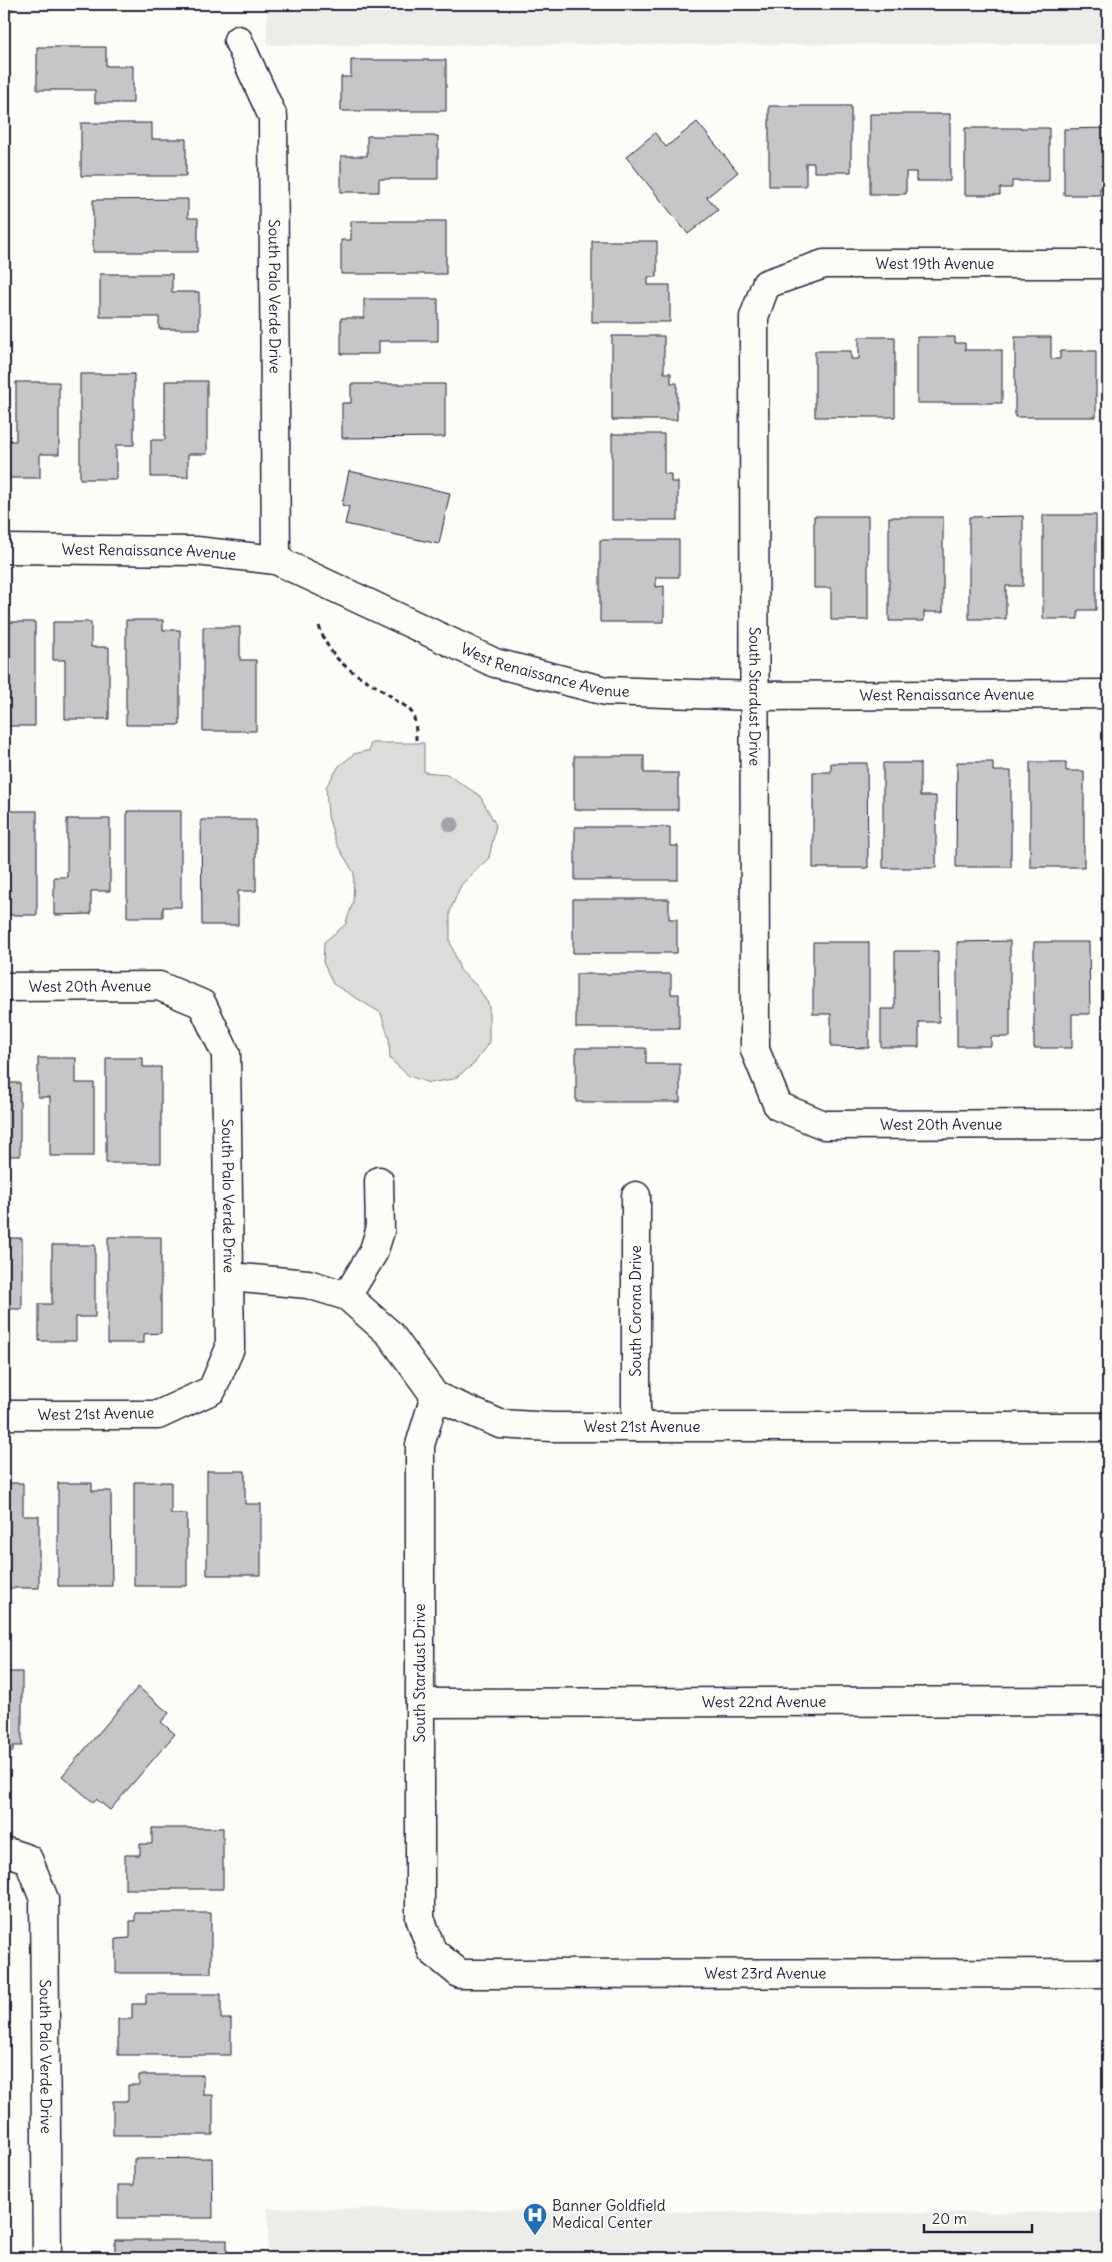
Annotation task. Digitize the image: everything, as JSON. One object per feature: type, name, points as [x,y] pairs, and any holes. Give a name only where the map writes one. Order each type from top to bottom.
[{"type":"street","name":"South Palo Verde Drive","points":[[238,40],[273,117],[276,560]]},
{"type":"street","name":"West 19th Avenue","points":[[766,284],[824,264],[1108,264]]},
{"type":"street","name":"South Stardust Drive","points":[[766,284],[754,317],[755,1050],[778,1106]]},
{"type":"street","name":"West Renaissance Avenue","points":[[4,549],[196,551],[276,560],[495,663],[606,691],[755,696],[1108,694]]},
{"type":"street","name":"West 20th Avenue","points":[[4,987],[159,986],[202,1004]]},
{"type":"street","name":"South Palo Verde Drive","points":[[202,1004],[226,1054],[230,1348],[212,1390]]},
{"type":"street","name":"West 20th Avenue","points":[[778,1106],[824,1125],[1108,1124]]},
{"type":"street","points":[[347,1296],[373,1253],[380,1231],[379,1181]]},
{"type":"street","name":"South Corona Drive","points":[[636,1196],[636,1427]]},
{"type":"street","points":[[230,1277],[308,1284],[347,1296],[390,1334],[435,1396]]},
{"type":"street","name":"West 21st Avenue","points":[[4,1415],[158,1415],[212,1390]]},
{"type":"street","name":"South Stardust Drive","points":[[432,1951],[420,1918],[420,1445],[435,1396]]},
{"type":"street","name":"West 21st Avenue","points":[[435,1396],[500,1424],[551,1427],[1108,1427]]},
{"type":"street","name":"West 22nd Avenue","points":[[420,1703],[1108,1701]]},
{"type":"street","name":"South Palo Verde Drive","points":[[16,1855],[44,1899],[47,2258]]},
{"type":"street","name":"West 23rd Avenue","points":[[432,1951],[460,1974],[1108,1973]]},
{"type":"path","points":[[4,12],[18,4]]},
{"type":"path","points":[[319,626],[323,640],[333,655],[356,676],[387,693],[411,712],[415,722],[416,740]]},
{"type":"shaded area","points":[[267,4],[1108,4],[1108,44],[267,45]]},
{"type":"shaded area","points":[[370,743],[424,743],[424,772],[447,774],[480,796],[496,825],[489,858],[461,885],[450,911],[450,941],[460,970],[477,986],[489,1005],[489,1042],[474,1064],[454,1079],[429,1083],[409,1076],[390,1059],[389,1039],[381,1013],[333,984],[323,962],[324,942],[345,925],[353,903],[354,873],[336,843],[328,816],[326,787],[339,766],[354,754],[370,750]]},
{"type":"shaded area","name":"Banner Goldfield Medical Center","points":[[268,2208],[802,2213],[1108,2212],[1108,2258],[268,2258]]},
{"type":"building","points":[[37,47],[106,47],[106,66],[133,66],[133,103],[95,103],[95,90],[37,90]]},
{"type":"building","points":[[351,60],[446,60],[446,111],[341,111],[341,77],[351,77]]},
{"type":"building","points":[[769,106],[851,106],[851,172],[814,172],[814,163],[806,163],[806,186],[769,186]]},
{"type":"building","points":[[870,114],[950,114],[950,181],[916,181],[916,172],[906,172],[906,194],[870,194]]},
{"type":"building","points":[[697,122],[738,172],[707,197],[718,210],[688,234],[626,157],[655,133],[666,147]]},
{"type":"building","points":[[81,123],[152,123],[152,139],[186,139],[186,176],[81,176]]},
{"type":"building","points":[[965,128],[1049,128],[1049,181],[1012,181],[1012,188],[1000,188],[1000,195],[965,195]]},
{"type":"building","points":[[1108,128],[1108,188],[1100,188],[1100,195],[1064,195],[1064,129]]},
{"type":"building","points":[[367,136],[438,136],[438,179],[379,179],[379,192],[341,192],[341,156],[367,156]]},
{"type":"building","points":[[188,199],[188,218],[198,218],[198,252],[93,252],[93,200]]},
{"type":"building","points":[[351,221],[446,221],[446,274],[341,274],[341,240],[351,240]]},
{"type":"building","points":[[592,241],[657,241],[657,277],[648,277],[648,285],[670,285],[670,322],[592,322]]},
{"type":"building","points":[[100,274],[172,274],[172,292],[199,292],[199,329],[159,329],[159,317],[100,317]]},
{"type":"building","points":[[364,299],[438,299],[438,341],[379,341],[379,354],[341,354],[341,318],[364,318]]},
{"type":"building","points":[[612,336],[664,336],[664,373],[671,373],[671,383],[677,383],[677,420],[612,420]]},
{"type":"building","points":[[859,337],[895,337],[895,417],[815,417],[815,351],[851,351],[851,359],[859,359]]},
{"type":"building","points":[[917,337],[955,337],[955,343],[965,343],[965,350],[1002,350],[1002,403],[917,403]]},
{"type":"building","points":[[1015,337],[1051,337],[1051,359],[1060,359],[1060,351],[1096,351],[1096,417],[1015,417]]},
{"type":"building","points":[[80,374],[134,374],[134,445],[116,445],[116,479],[80,479]]},
{"type":"building","points":[[165,381],[207,381],[207,454],[188,454],[188,477],[151,477],[151,440],[165,440]]},
{"type":"building","points":[[16,382],[59,382],[59,454],[40,454],[40,478],[4,478],[4,441],[16,441]]},
{"type":"building","points":[[351,384],[445,384],[445,437],[342,438],[342,403],[351,403]]},
{"type":"building","points":[[612,434],[664,434],[664,474],[671,474],[671,482],[678,482],[678,520],[612,520]]},
{"type":"building","points":[[349,471],[450,493],[439,544],[345,524],[349,507],[342,505]]},
{"type":"building","points":[[1043,515],[1096,515],[1096,610],[1078,610],[1078,619],[1043,619]]},
{"type":"building","points":[[814,516],[868,516],[868,620],[831,620],[831,588],[814,588]]},
{"type":"building","points":[[1023,516],[1023,586],[1006,586],[1006,619],[969,619],[969,517]]},
{"type":"building","points":[[889,517],[943,517],[943,612],[924,612],[924,621],[889,621]]},
{"type":"building","points":[[600,540],[679,540],[679,577],[656,577],[656,587],[664,586],[664,622],[600,622]]},
{"type":"building","points":[[126,620],[163,620],[163,630],[180,630],[180,725],[126,725]]},
{"type":"building","points":[[8,622],[35,622],[35,726],[4,726],[4,631],[8,631]]},
{"type":"building","points":[[53,622],[91,622],[91,647],[109,647],[109,719],[65,719],[65,660],[53,660]]},
{"type":"building","points":[[203,627],[240,627],[240,660],[256,660],[256,731],[203,731]]},
{"type":"building","points":[[574,756],[644,756],[644,773],[678,773],[678,810],[574,810]]},
{"type":"building","points":[[957,762],[993,762],[993,771],[1011,771],[1011,867],[956,867]]},
{"type":"building","points":[[1030,762],[1066,762],[1066,771],[1084,771],[1084,867],[1030,867]]},
{"type":"building","points":[[831,763],[867,763],[868,868],[813,868],[813,772],[831,772]]},
{"type":"building","points":[[883,763],[920,763],[920,796],[936,796],[936,868],[883,868]]},
{"type":"building","points":[[4,811],[37,811],[37,915],[4,915]]},
{"type":"building","points":[[127,811],[181,811],[181,907],[163,907],[163,917],[127,917]]},
{"type":"building","points":[[67,819],[110,819],[110,891],[91,891],[91,914],[54,915],[54,877],[67,877]]},
{"type":"building","points":[[201,820],[256,820],[256,891],[238,891],[238,925],[202,925]]},
{"type":"building","points":[[575,827],[670,827],[670,846],[678,846],[678,880],[575,880]]},
{"type":"building","points":[[573,899],[669,899],[669,919],[677,919],[677,953],[573,953]]},
{"type":"building","points":[[1010,941],[1010,1037],[991,1037],[991,1046],[957,1046],[957,942]]},
{"type":"building","points":[[813,942],[869,942],[869,1048],[831,1047],[831,1014],[813,1014]]},
{"type":"building","points":[[1034,942],[1089,942],[1090,1014],[1072,1014],[1072,1048],[1034,1048]]},
{"type":"building","points":[[895,951],[938,951],[939,1022],[919,1022],[919,1047],[881,1047],[881,1009],[895,1009]]},
{"type":"building","points":[[576,974],[671,974],[671,994],[679,994],[679,1028],[576,1028]]},
{"type":"building","points":[[576,1048],[646,1048],[646,1064],[680,1064],[680,1102],[576,1102]]},
{"type":"building","points":[[38,1058],[76,1058],[76,1083],[94,1083],[94,1156],[50,1156],[50,1097],[38,1097]]},
{"type":"building","points":[[106,1058],[143,1058],[143,1067],[161,1067],[161,1163],[106,1163]]},
{"type":"building","points":[[4,1083],[20,1083],[20,1156],[4,1156]]},
{"type":"building","points":[[108,1237],[161,1237],[161,1333],[144,1334],[144,1343],[108,1343]]},
{"type":"building","points":[[4,1238],[22,1238],[22,1309],[4,1309]]},
{"type":"building","points":[[52,1245],[95,1245],[95,1317],[76,1317],[76,1341],[39,1341],[39,1304],[52,1304]]},
{"type":"building","points":[[207,1471],[245,1471],[245,1504],[261,1504],[261,1575],[207,1575]]},
{"type":"building","points":[[134,1482],[171,1482],[171,1514],[187,1514],[187,1586],[134,1586]]},
{"type":"building","points":[[4,1483],[23,1483],[23,1516],[39,1516],[39,1588],[4,1588]]},
{"type":"building","points":[[58,1483],[92,1483],[92,1491],[111,1491],[112,1586],[58,1586]]},
{"type":"building","points":[[4,1672],[22,1672],[22,1746],[13,1746],[13,1752],[4,1752]]},
{"type":"building","points":[[138,1687],[169,1713],[161,1722],[175,1734],[110,1810],[96,1799],[93,1802],[62,1776]]},
{"type":"building","points":[[152,1828],[223,1828],[223,1889],[125,1889],[125,1855],[140,1855],[140,1844],[152,1844]]},
{"type":"building","points":[[135,1913],[211,1913],[211,1973],[116,1973],[116,1939],[130,1938],[130,1921],[135,1921]]},
{"type":"building","points":[[146,1994],[221,1994],[221,2019],[231,2019],[231,2055],[118,2055],[118,2019],[132,2019],[132,2004],[146,2004]]},
{"type":"building","points":[[139,2075],[203,2075],[203,2095],[213,2095],[213,2135],[113,2135],[113,2101],[128,2101],[128,2085],[139,2085]]},
{"type":"building","points":[[212,2158],[213,2218],[118,2218],[118,2185],[134,2185],[134,2159]]},
{"type":"building","points":[[115,2240],[227,2240],[227,2258],[115,2258]]},
{"type":"place","name":"Banner Goldfield Medical Center","points":[[535,2236]]}]
